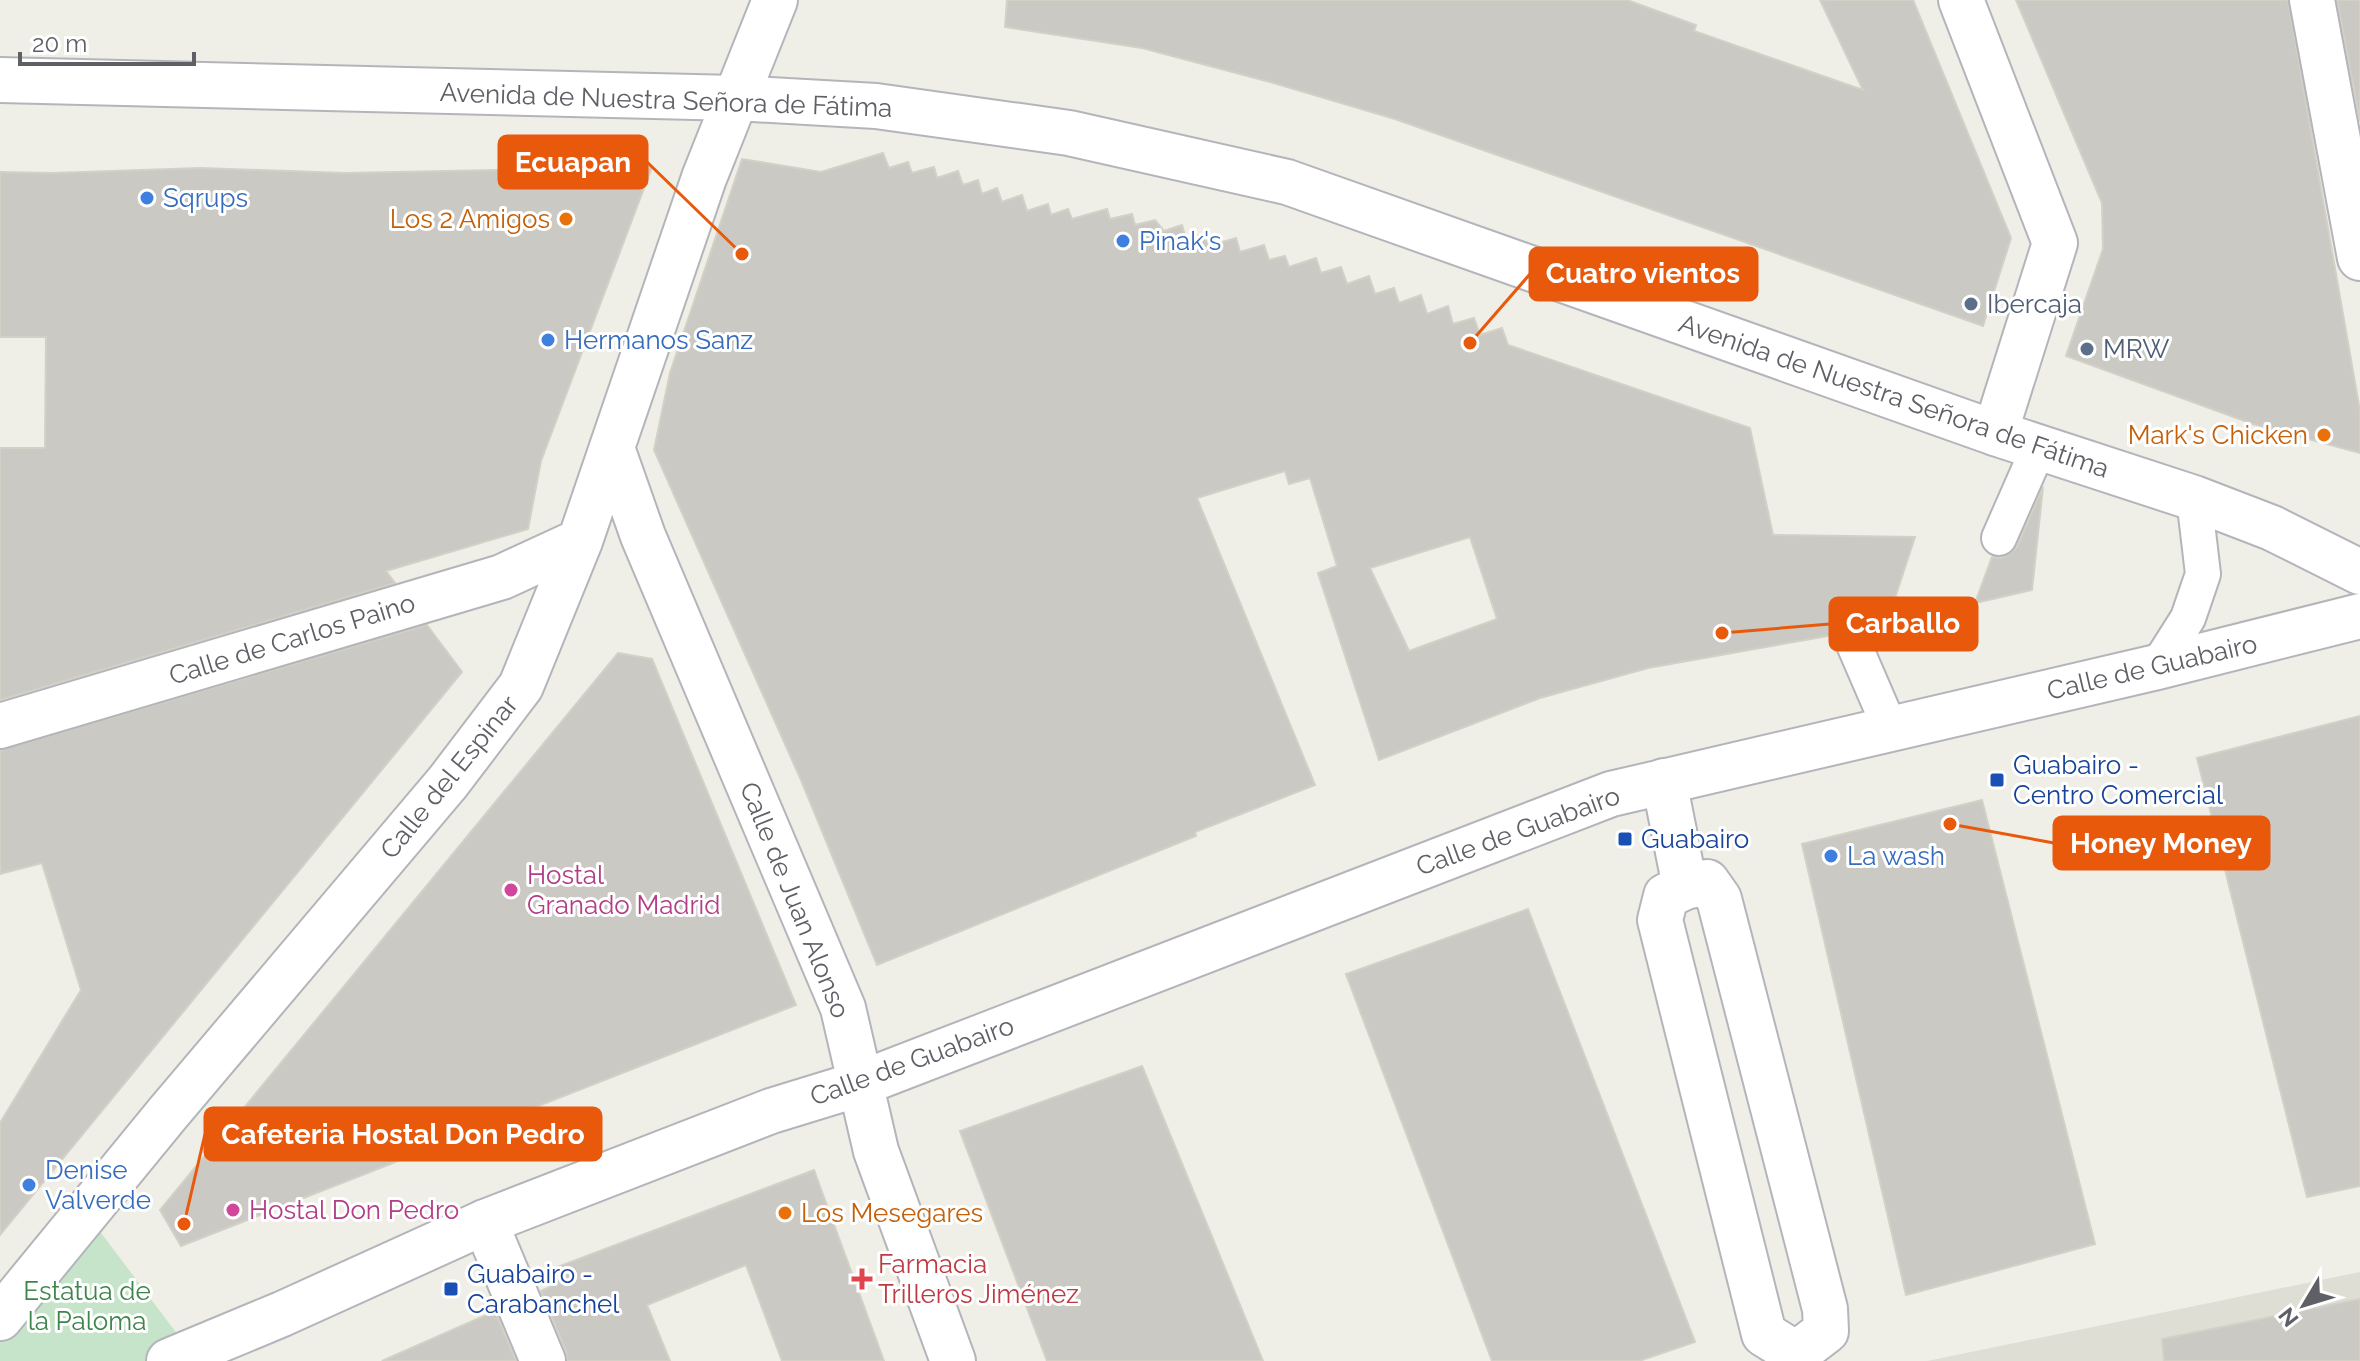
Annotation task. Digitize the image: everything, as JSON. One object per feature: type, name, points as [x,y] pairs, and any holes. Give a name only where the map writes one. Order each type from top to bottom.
[{"type":"street","name":"Calle del Espinar","points":[[0,1318],[168,1113],[448,782],[521,686],[580,541],[704,178],[775,0]]},
{"type":"street","points":[[1961,0],[2055,243],[1995,433]]},
{"type":"street","points":[[2312,0],[2360,258]]},
{"type":"street","name":"Avenida de Nuestra Señora de Fátima","points":[[0,80],[736,98],[876,106],[1069,133],[1287,182],[1995,433],[2194,498],[2272,528],[2360,572]]},
{"type":"street","name":"Calle de Juan Alonso","points":[[612,448],[643,536],[843,1008],[876,1151],[953,1361]]},
{"type":"street","name":"Calle de Carlos Paino","points":[[0,726],[502,577],[580,541]]},
{"type":"street","name":"Calle de Guabairo","points":[[169,1361],[282,1314],[485,1222],[771,1111],[859,1084],[1611,794],[2157,667],[2360,616]]},
{"type":"street","points":[[1664,781],[1685,887]]},
{"type":"street","points":[[1707,882],[1719,899],[1825,1309],[1826,1331],[1796,1354],[1764,1334],[1660,920],[1666,896],[1685,887],[1707,882]]},
{"type":"street","points":[[485,1222],[543,1361]]},
{"type":"lane","points":[[1999,538],[2039,447]]},
{"type":"lane","points":[[2157,667],[2188,618],[2203,574],[2194,498]]},
{"type":"lane","points":[[1882,624],[1852,640],[1890,728]]},
{"type":"shaded area","points":[[2360,1272],[2360,1361],[1927,1361]]},
{"type":"green space","name":"Estatua de la Paloma","points":[[86,1213],[190,1351],[158,1361],[0,1361],[0,1332]]},
{"type":"building","points":[[1007,0],[1627,0],[1696,25],[1694,31],[1863,90],[1820,0],[1913,0],[2011,238],[1983,326],[1395,119],[1142,48],[1005,27]]},
{"type":"building","points":[[2016,0],[2288,0],[2360,411],[2360,453],[2253,424],[2066,356],[2103,249],[2102,203]]},
{"type":"building","points":[[2337,0],[2360,0],[2360,121]]},
{"type":"building","points":[[883,153],[889,168],[908,162],[912,173],[934,167],[937,178],[958,171],[963,185],[978,180],[982,194],[997,188],[1002,202],[1022,195],[1027,211],[1048,204],[1051,215],[1068,209],[1072,219],[1107,209],[1110,219],[1132,214],[1135,225],[1155,220],[1164,231],[1182,225],[1186,239],[1204,234],[1209,246],[1236,238],[1240,252],[1264,245],[1269,260],[1285,256],[1289,267],[1316,258],[1321,273],[1341,267],[1347,284],[1369,276],[1375,294],[1394,288],[1399,303],[1421,295],[1427,314],[1448,306],[1453,324],[1474,318],[1480,335],[1502,328],[1508,345],[1750,428],[1773,535],[1915,537],[1892,607],[1882,604],[1873,606],[1842,623],[1833,635],[1648,668],[1540,698],[1379,760],[1318,573],[1337,566],[1310,478],[1289,484],[1285,471],[1197,498],[1315,785],[877,965],[801,780],[654,450],[670,373],[742,159],[821,172]],"holes":[[[1470,537],[1497,619],[1409,651],[1370,568]]]},
{"type":"building","points":[[652,167],[541,461],[528,529],[386,571],[395,583],[0,700],[0,448],[45,448],[46,337],[0,337],[0,172],[201,168],[345,173]]},
{"type":"building","points":[[2043,487],[2032,590],[1975,603],[1992,557],[2002,558],[2017,547]]},
{"type":"building","points":[[427,625],[462,672],[0,1235],[0,1123],[81,990],[42,863],[0,874],[0,750]]},
{"type":"building","points":[[618,653],[652,659],[796,1005],[181,1246],[160,1210]]},
{"type":"building","points":[[2360,716],[2360,1186],[2307,1197],[2197,758]]},
{"type":"building","points":[[1982,800],[2095,1244],[1906,1295],[1802,844]]},
{"type":"building","points":[[1528,909],[1695,1342],[1639,1361],[1492,1361],[1346,974]]},
{"type":"building","points":[[1142,1066],[1263,1361],[1047,1361],[960,1131]]},
{"type":"building","points":[[814,1170],[884,1361],[782,1361],[746,1265],[647,1305],[670,1361],[567,1361],[566,1351],[541,1291],[550,1287],[544,1272]]},
{"type":"building","points":[[2360,1299],[2360,1361],[2164,1361],[2162,1339]]},
{"type":"building","points":[[495,1311],[516,1361],[382,1361]]},
{"type":"place","name":"Sqrups","points":[[147,198]]},
{"type":"place","name":"Los 2 Amigos","points":[[566,219]]},
{"type":"place","name":"Pinak's","points":[[1123,241]]},
{"type":"place","name":"Ecuapan","points":[[742,254]]},
{"type":"place","name":"Ibercaja","points":[[1971,304]]},
{"type":"place","name":"Hermanos Sanz","points":[[548,340]]},
{"type":"place","name":"Cuatro vientos","points":[[1470,343]]},
{"type":"place","name":"MRW","points":[[2087,349]]},
{"type":"place","name":"Mark's Chicken","points":[[2324,435]]},
{"type":"place","name":"Carballo","points":[[1722,633]]},
{"type":"place","name":"Guabairo - Centro Comercial","points":[[1997,780]]},
{"type":"place","name":"Honey Money","points":[[1950,824]]},
{"type":"place","name":"Guabairo","points":[[1625,839]]},
{"type":"place","name":"La wash","points":[[1831,856]]},
{"type":"place","name":"Hostal Granado Madrid","points":[[511,890]]},
{"type":"place","name":"Denise Valverde","points":[[29,1185]]},
{"type":"place","name":"Hostal Don Pedro","points":[[233,1210]]},
{"type":"place","name":"Los Mesegares","points":[[785,1213]]},
{"type":"place","name":"Cafeteria Hostal Don Pedro","points":[[184,1224]]},
{"type":"place","name":"Farmacia Trilleros Jiménez","points":[[862,1279]]},
{"type":"place","name":"Guabairo - Carabanchel","points":[[451,1289]]}]
